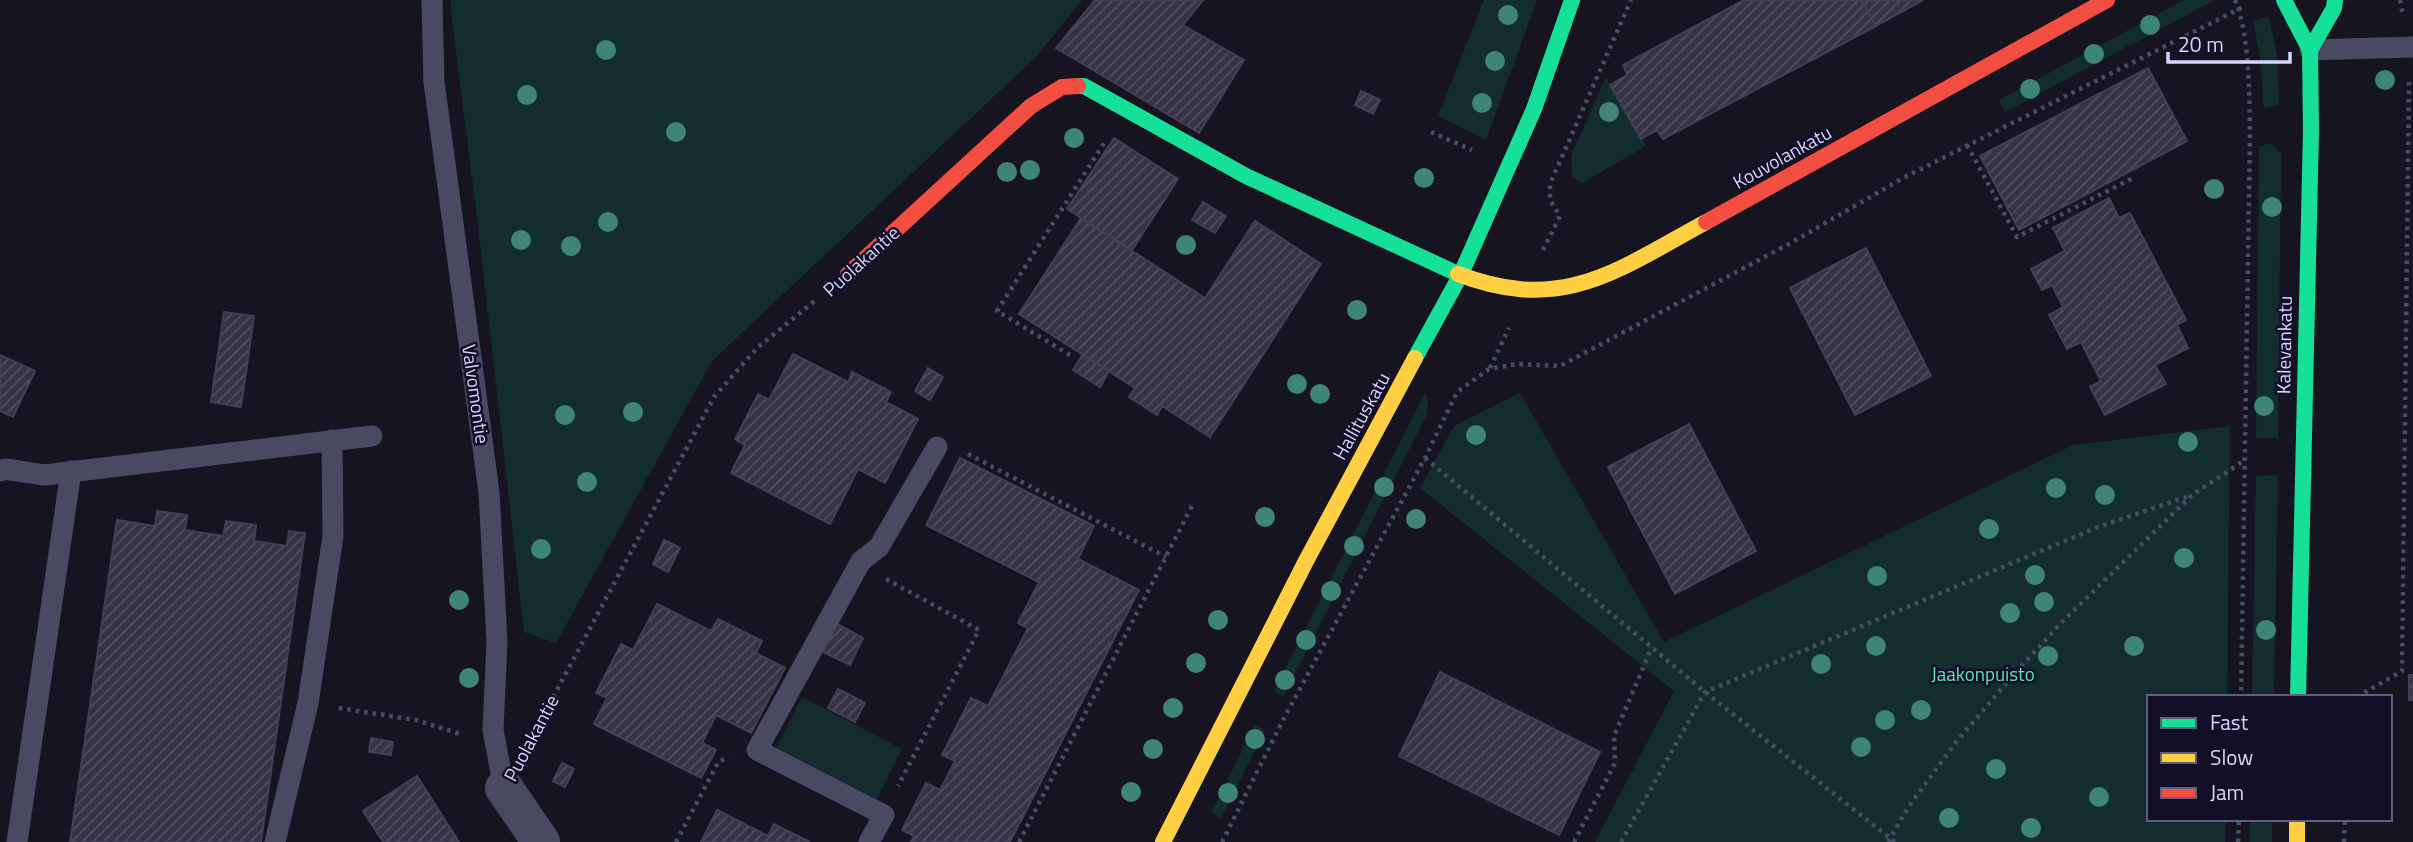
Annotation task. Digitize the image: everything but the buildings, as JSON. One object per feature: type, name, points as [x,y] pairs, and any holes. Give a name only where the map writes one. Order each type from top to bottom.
[{"type":"street","name":"Hallituskatu","points":[[1163,842],[1306,561],[1461,274],[1534,109],[1572,0]]},
{"type":"street","name":"Kouvolankatu","points":[[1461,274],[1504,288],[1527,291],[1556,290],[1591,282],[1924,103],[2107,0]]},
{"type":"street","name":"Kalevankatu","points":[[2284,0],[2310,50],[2311,130],[2298,695]]},
{"type":"street","points":[[2310,50],[2334,8],[2334,0]]},
{"type":"street","name":"Puolakantie","points":[[848,274],[1031,106],[1062,87],[1084,86],[1230,168],[1461,274]]},
{"type":"street","name":"Puolakantie","points":[[504,788],[541,842]]},
{"type":"street","points":[[2297,821],[2297,842]]},
{"type":"lane","name":"Valvomontie","points":[[432,0],[434,82],[489,492],[497,642],[493,730],[504,788]]},
{"type":"lane","points":[[2310,50],[2411,47]]},
{"type":"lane","points":[[0,471],[5,469],[44,474],[372,436]]},
{"type":"lane","points":[[275,842],[308,704],[333,536],[332,440]]},
{"type":"lane","points":[[869,842],[884,815],[757,750],[861,561],[879,547],[937,447]]},
{"type":"lane","points":[[17,842],[71,471]]},
{"type":"path","points":[[1543,250],[1560,216],[1550,200],[1550,184],[1631,0]]},
{"type":"path","points":[[2235,0],[2239,8],[2247,57],[2249,104],[2241,695]]},
{"type":"path","points":[[2360,695],[2402,671],[2411,47],[2400,0]]},
{"type":"path","points":[[1223,842],[1283,720],[1425,458],[1457,392],[1489,369],[1517,364],[1560,366],[1789,244],[1903,178],[2239,8]]},
{"type":"path","points":[[1070,355],[997,311],[1019,271],[1125,110]]},
{"type":"path","points":[[1431,132],[1463,146]]},
{"type":"path","points":[[1967,145],[2017,237],[2133,178]]},
{"type":"path","name":"Puolakantie","points":[[504,788],[714,397],[757,348],[848,274]]},
{"type":"path","points":[[1489,369],[1499,347]]},
{"type":"path","points":[[2406,406],[2413,404]]},
{"type":"path","points":[[965,452],[1166,557]]},
{"type":"path","points":[[1425,458],[1705,692],[1891,840],[1907,809],[1956,742],[2062,622],[2192,495],[2245,460]]},
{"type":"path","points":[[1621,842],[1705,692],[2098,527],[2192,495]]},
{"type":"path","points":[[1019,842],[1193,504]]},
{"type":"path","points":[[879,547],[880,576],[979,630],[884,815]]},
{"type":"path","points":[[1574,842],[1615,763],[1614,736],[1653,647]]},
{"type":"path","points":[[308,704],[416,720],[464,736]]},
{"type":"path","points":[[676,842],[719,761],[757,750]]},
{"type":"path","points":[[2238,842],[2239,821]]},
{"type":"path","points":[[2344,842],[2345,821]]},
{"type":"green space","points":[[451,0],[1082,0],[1036,57],[712,361],[556,643],[524,632]]},
{"type":"green space","points":[[1484,0],[1537,0],[1486,140],[1438,116]]},
{"type":"green space","points":[[2184,0],[2215,0],[2005,112],[1999,100]]},
{"type":"green space","points":[[2269,16],[2277,55],[2279,105],[2264,108],[2260,57],[2253,21]]},
{"type":"green space","points":[[1606,77],[1646,146],[1582,183],[1572,177],[1571,156]]},
{"type":"green space","points":[[2271,143],[2281,154],[2278,438],[2256,438],[2259,146]]},
{"type":"green space","points":[[1425,393],[1428,398],[1427,414],[1283,697],[1274,691]]},
{"type":"green space","name":"Jaakonpuisto","points":[[1520,393],[1664,642],[2073,445],[2230,426],[2227,695],[2147,695],[2147,821],[2226,821],[2225,842],[1595,842],[1674,691],[1420,488],[1454,426]]},
{"type":"green space","points":[[2278,475],[2274,695],[2252,695],[2256,476]]},
{"type":"green space","points":[[802,697],[902,749],[877,799],[776,748]]},
{"type":"green space","points":[[1255,725],[1265,730],[1221,818],[1211,813]]},
{"type":"green space","points":[[2250,821],[2272,821],[2272,842],[2250,842]]},
{"type":"traffic: fast","points":[[1415,358],[1461,274],[1534,109],[1572,0]]},
{"type":"traffic: fast","points":[[2284,0],[2310,50],[2311,130],[2298,695]]},
{"type":"traffic: fast","points":[[2310,50],[2334,8],[2335,0]]},
{"type":"traffic: fast","points":[[1078,86],[1084,86],[1246,176],[1458,274]]},
{"type":"traffic: slow","points":[[1458,274],[1495,285],[1528,290],[1559,288],[1616,271],[1706,222]]},
{"type":"traffic: slow","points":[[1163,842],[1306,561],[1415,358]]},
{"type":"traffic: slow","points":[[2297,821],[2297,842]]},
{"type":"traffic: jam","points":[[1706,222],[2107,0]]},
{"type":"traffic: jam","points":[[848,274],[1031,106],[1062,87],[1078,86]]}]
